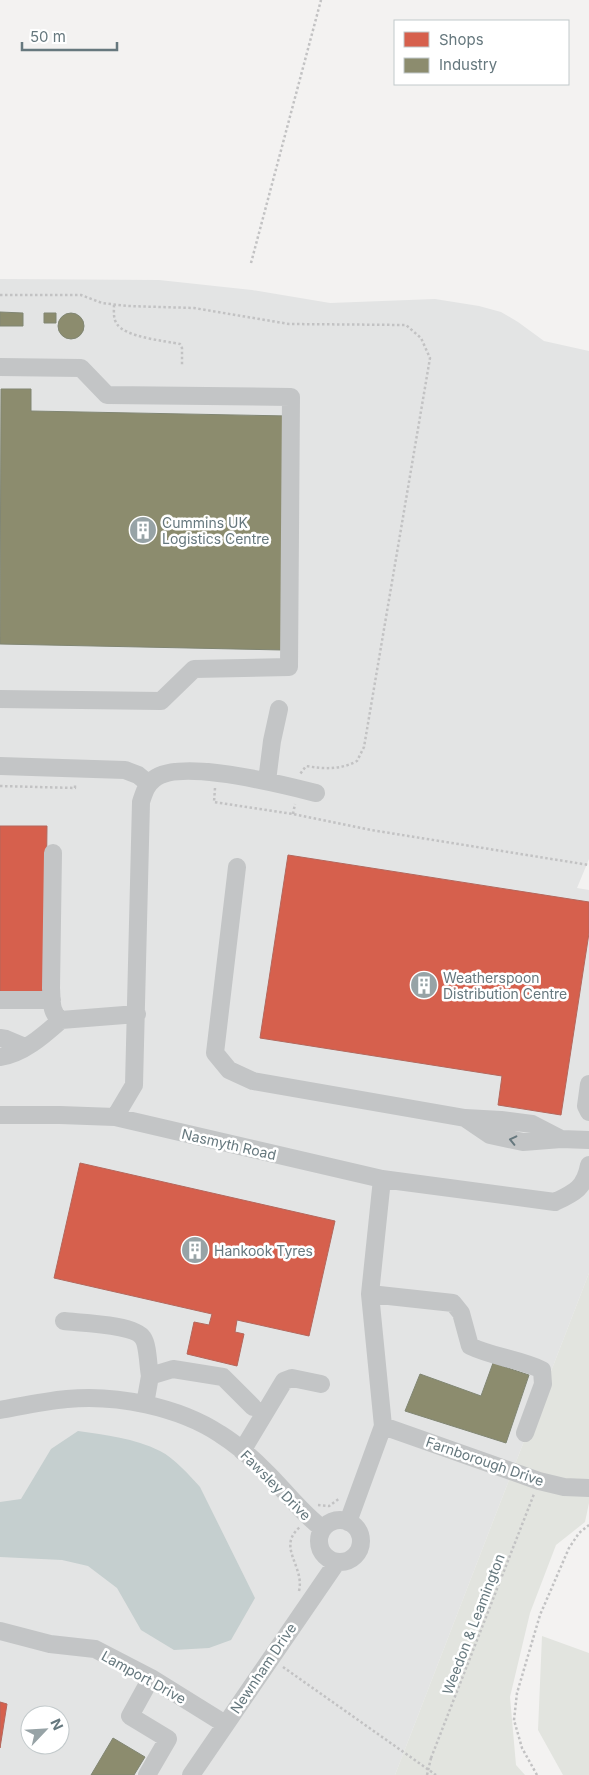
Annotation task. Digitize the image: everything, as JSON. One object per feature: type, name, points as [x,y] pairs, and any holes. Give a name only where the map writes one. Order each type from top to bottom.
[{"type":"street","points":[[0,367],[81,368],[107,395],[291,397],[291,407],[289,667],[194,668],[161,701],[0,699]]},
{"type":"street","points":[[261,780],[273,708]]},
{"type":"street","points":[[0,766],[125,770],[138,775],[149,784]]},
{"type":"street","points":[[115,1117],[134,1085],[141,802],[145,790],[154,778],[165,773],[184,770],[261,780],[316,793]]},
{"type":"street","points":[[53,853],[52,1000],[54,1013],[61,1020]]},
{"type":"street","points":[[237,867],[215,1053],[229,1070],[253,1081],[465,1118],[490,1135],[523,1142],[561,1139],[589,1140]]},
{"type":"street","points":[[0,1000],[52,1000]]},
{"type":"street","points":[[0,1057],[9,1056],[25,1047],[43,1036],[61,1020],[137,1014]]},
{"type":"street","points":[[0,1038],[25,1047]]},
{"type":"street","points":[[589,1084],[586,1106],[589,1112]]},
{"type":"street","name":"Nasmyth Road","points":[[0,1115],[115,1117],[382,1179],[554,1202],[576,1192],[587,1177],[589,1166]]},
{"type":"street","points":[[348,1522],[383,1426],[370,1294],[382,1179]]},
{"type":"street","points":[[370,1294],[453,1303],[461,1313],[470,1346],[484,1353],[528,1363],[542,1370],[543,1384],[525,1433]]},
{"type":"street","points":[[64,1321],[128,1329],[140,1334],[144,1339],[150,1376],[145,1404]]},
{"type":"street","points":[[150,1376],[173,1369],[223,1377],[253,1407]]},
{"type":"street","points":[[242,1451],[284,1381],[292,1378],[321,1384]]},
{"type":"street","name":"Fawsley Drive","points":[[0,1410],[68,1399],[104,1398],[145,1404],[191,1418],[220,1434],[242,1451],[264,1470],[316,1524]]},
{"type":"street","name":"Farnborough Drive","points":[[383,1426],[539,1481],[564,1487],[589,1488]]},
{"type":"street","points":[[342,1520],[356,1527],[360,1534],[361,1543],[359,1551],[346,1562],[330,1560],[320,1550],[320,1536],[316,1524],[342,1520]]},
{"type":"street","name":"Newnham Drive","points":[[191,1775],[337,1562]]},
{"type":"street","name":"Lamport Drive","points":[[0,1631],[50,1644],[95,1649],[151,1678],[225,1724]]},
{"type":"street","points":[[147,1775],[168,1739],[130,1716],[151,1678]]},
{"type":"path","points":[[252,263],[321,0]]},
{"type":"path","points":[[114,305],[115,322],[120,328],[148,338],[180,344],[182,348],[182,366]]},
{"type":"path","points":[[0,786],[75,788],[75,779]]},
{"type":"path","points":[[208,786],[216,787],[214,802],[293,814],[371,830],[589,865]]},
{"type":"path","name":"Weedon & Leamington","points":[[427,1775],[431,1758],[539,1481]]},
{"type":"path","points":[[298,1593],[300,1586],[299,1574],[289,1547],[290,1537],[316,1524]]},
{"type":"path","points":[[538,1775],[522,1748],[514,1720],[517,1693],[540,1616],[569,1548],[579,1533],[589,1525]]},
{"type":"path","points":[[270,1658],[436,1775]]},
{"type":"shaded area","points":[[0,279],[159,280],[252,290],[330,303],[435,299],[479,306],[501,312],[544,341],[589,351],[589,859],[577,888],[589,890],[589,1273],[395,1775],[0,1775]]},
{"type":"shaded area","points":[[589,1273],[589,1503],[585,1522],[556,1545],[530,1613],[510,1697],[516,1765],[525,1775],[395,1775]]},
{"type":"shaded area","points":[[78,1431],[130,1440],[160,1451],[176,1463],[200,1487],[255,1598],[231,1640],[209,1648],[174,1650],[141,1630],[117,1588],[88,1566],[62,1560],[0,1557],[0,1502],[21,1499],[51,1449]]},
{"type":"shaded area","points":[[542,1636],[589,1653],[589,1775],[563,1775],[538,1730]]},
{"type":"building: Shops","points":[[0,826],[47,826],[45,993],[0,992]]},
{"type":"building: Shops","name":"Weatherspoon Distribution Centre","points":[[288,855],[589,902],[589,933],[561,1115],[498,1105],[502,1076],[260,1038]]},
{"type":"building: Shops","name":"Hankook Tyres","points":[[80,1163],[335,1221],[309,1336],[237,1320],[235,1332],[244,1334],[237,1366],[187,1354],[194,1322],[209,1325],[212,1314],[54,1278]]},
{"type":"building: Shops","points":[[0,1702],[7,1704],[0,1748]]},
{"type":"building: Industry","points":[[0,312],[23,313],[23,326],[0,326]]},
{"type":"building: Industry","points":[[44,313],[56,313],[56,323],[44,323]]},
{"type":"building: Industry","points":[[71,313],[80,317],[84,326],[80,335],[71,339],[62,335],[58,326],[62,317]]},
{"type":"building: Industry","name":"Cummins UK Logistics Centre","points":[[1,389],[31,389],[31,411],[288,416],[283,650],[0,644]]},
{"type":"building: Industry","points":[[493,1363],[529,1375],[506,1443],[405,1411],[420,1374],[481,1396]]},
{"type":"building: Industry","points":[[113,1738],[145,1757],[134,1775],[91,1775]]},
{"type":"place","name":"Cummins UK Logistics Centre","points":[[143,530]]},
{"type":"place","name":"Weatherspoon Distribution Centre","points":[[424,985]]},
{"type":"place","name":"Hankook Tyres","points":[[195,1250]]}]
